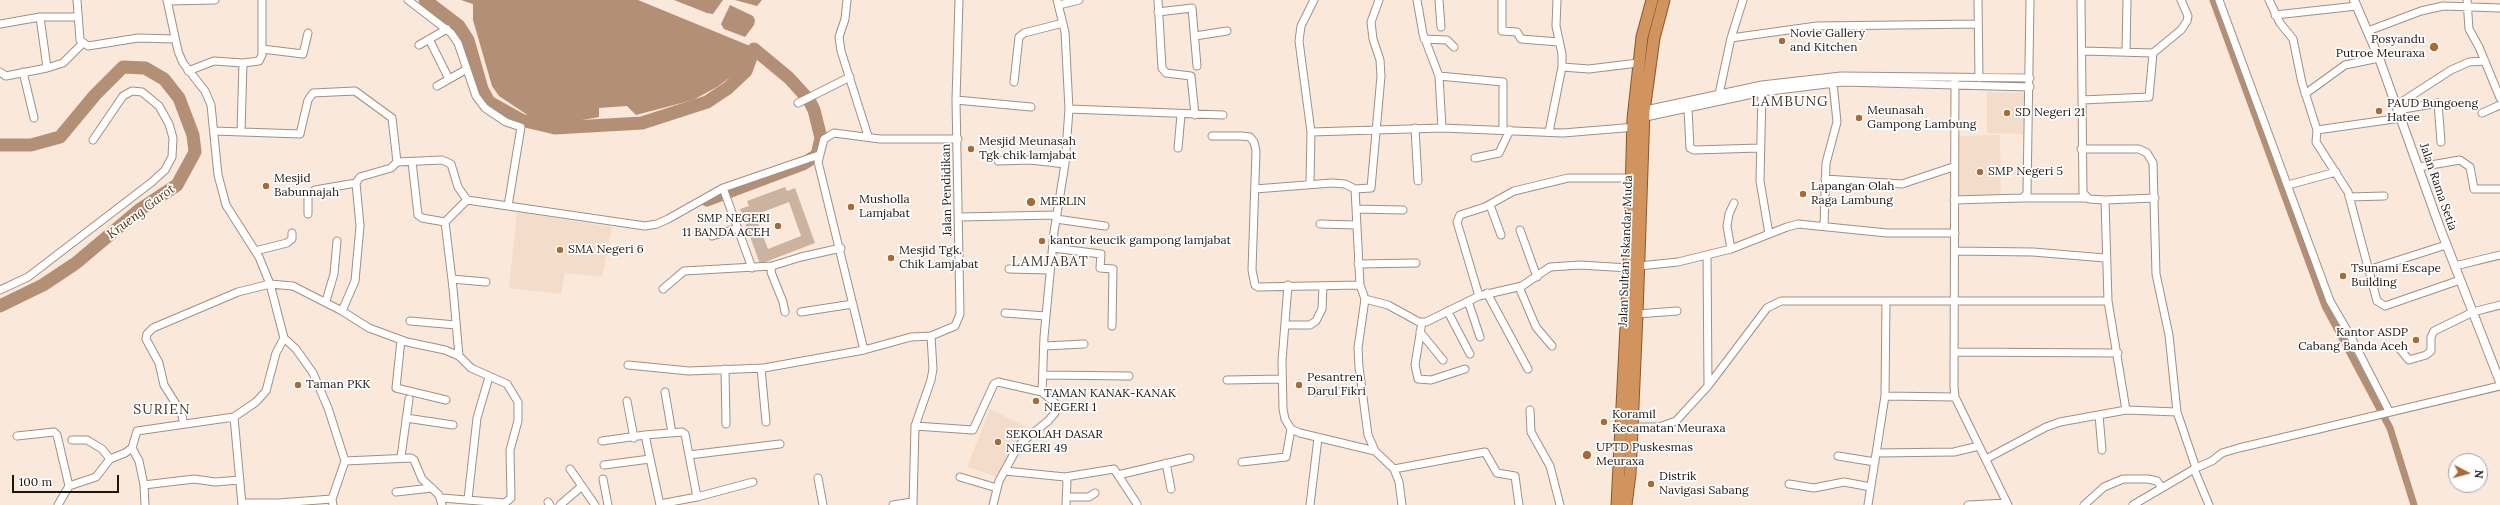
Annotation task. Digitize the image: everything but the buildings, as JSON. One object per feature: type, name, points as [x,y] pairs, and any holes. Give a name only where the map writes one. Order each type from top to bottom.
[{"type":"highway","name":"Jalan Sultan Iskandar Muda","points":[[1617,505],[1634,267],[1638,64],[1652,0]]},
{"type":"highway","name":"Jalan Sultan Iskandar Muda","points":[[1626,505],[1632,427],[1637,314],[1631,178],[1638,119],[1654,38],[1664,0]]},
{"type":"street","points":[[77,0],[80,40],[82,44]]},
{"type":"street","points":[[215,0],[168,0],[175,39],[183,63],[205,91],[211,105],[222,192],[233,217],[255,251],[270,284],[284,338],[306,361],[322,390],[345,461],[332,502],[242,504],[234,417]]},
{"type":"street","points":[[408,0],[447,29],[458,43],[476,96],[485,108],[506,122],[521,127],[508,206]]},
{"type":"street","points":[[846,0],[845,19],[840,37],[841,51],[868,136]]},
{"type":"street","name":"Jalan Pendidikan","points":[[628,364],[689,370],[761,368],[864,350],[911,337],[931,336],[955,326],[959,320],[958,139],[956,100],[959,0]]},
{"type":"street","points":[[1042,392],[1050,270],[1056,217],[1065,164],[1069,109],[1063,23],[1058,3],[1078,0]]},
{"type":"street","points":[[1158,0],[1162,68],[1166,74],[1191,76],[1195,115]]},
{"type":"street","points":[[1310,183],[1311,132],[1308,94],[1299,41],[1301,26],[1314,0]]},
{"type":"street","points":[[1255,189],[1310,183],[1345,184],[1355,189],[1371,188],[1377,130],[1380,68],[1373,39],[1371,22],[1379,0]]},
{"type":"street","points":[[1417,0],[1424,39],[1439,76],[1442,128]]},
{"type":"street","points":[[1439,0],[1441,27]]},
{"type":"street","points":[[1502,0],[1502,32],[1517,32],[1521,39],[1559,42]]},
{"type":"street","points":[[1549,132],[1562,67],[1556,26],[1557,0]]},
{"type":"street","points":[[1719,94],[1731,38],[1743,0]]},
{"type":"street","points":[[1978,0],[1979,78]]},
{"type":"street","points":[[2022,198],[2027,194],[2028,187],[2030,0]]},
{"type":"street","points":[[2081,0],[2083,51],[2081,149],[2083,193],[2086,198]]},
{"type":"street","points":[[2126,52],[2127,0]]},
{"type":"street","points":[[2082,100],[2147,99],[2150,92],[2154,53],[2185,25],[2188,16],[2181,0]]},
{"type":"street","points":[[2219,0],[2330,301],[2351,337],[2384,413]]},
{"type":"street","points":[[2269,0],[2275,15],[2293,39],[2305,94],[2317,130],[2317,146],[2336,172],[2349,197],[2377,300],[2384,306],[2460,280]]},
{"type":"street","points":[[188,71],[214,61],[243,63],[259,61],[262,49],[260,1]]},
{"type":"street","points":[[2275,15],[2355,3]]},
{"type":"street","name":"Jalan Rama Setia","points":[[2355,3],[2380,58],[2446,245],[2500,381]]},
{"type":"street","points":[[2467,3],[2468,24],[2500,98]]},
{"type":"street","points":[[2368,31],[2421,11],[2443,6],[2467,3],[2500,8]]},
{"type":"street","points":[[1158,12],[1192,8],[1197,66]]},
{"type":"street","points":[[0,24],[40,17],[78,17]]},
{"type":"street","points":[[40,17],[47,68]]},
{"type":"street","points":[[1014,82],[1020,37],[1024,33],[1063,23]]},
{"type":"street","points":[[1731,38],[1818,26],[1978,24]]},
{"type":"street","points":[[419,45],[447,29]]},
{"type":"street","points":[[1195,36],[1227,31]]},
{"type":"street","points":[[262,49],[303,54],[308,33]]},
{"type":"street","points":[[82,44],[88,46],[138,38],[175,39]]},
{"type":"street","points":[[429,39],[449,79]]},
{"type":"street","points":[[1424,39],[1447,40],[1454,47]]},
{"type":"street","points":[[0,72],[6,76],[47,68],[63,63],[82,44]]},
{"type":"street","points":[[2083,51],[2154,53]]},
{"type":"street","points":[[2305,94],[2345,65],[2380,58]]},
{"type":"street","points":[[2398,108],[2451,70],[2469,62],[2485,61]]},
{"type":"street","points":[[241,132],[243,63]]},
{"type":"street","points":[[1562,67],[1589,68],[1638,64]]},
{"type":"street","points":[[437,86],[467,69]]},
{"type":"street","points":[[23,72],[34,118]]},
{"type":"street","points":[[1439,76],[1503,82],[1506,130],[1499,153],[1475,158]]},
{"type":"street","points":[[1638,119],[1719,94],[1791,85],[1841,76],[1955,81],[2030,87]]},
{"type":"street","points":[[803,100],[850,77]]},
{"type":"street","points":[[1311,132],[1415,128],[1549,132],[1638,119],[1791,85],[1955,81],[1979,78],[2030,78]]},
{"type":"street","points":[[1955,81],[1955,397],[2008,504],[1968,505]]},
{"type":"street","points":[[1824,226],[1826,163],[1837,122],[1833,83]]},
{"type":"street","points":[[0,290],[28,277],[152,182],[165,170],[172,157],[173,138],[170,124],[159,106],[142,92],[132,91],[123,96],[93,140]]},
{"type":"street","points":[[214,132],[300,134],[308,100],[313,93],[319,91],[355,91],[392,118],[396,162],[391,168],[360,177],[356,183],[360,226],[355,281],[342,310]]},
{"type":"street","points":[[1762,92],[1760,148],[1761,190],[1769,234]]},
{"type":"street","points":[[956,100],[1031,107]]},
{"type":"street","points":[[2398,108],[2438,102],[2441,142]]},
{"type":"street","points":[[2482,113],[2500,105]]},
{"type":"street","points":[[1069,109],[1180,115],[1223,115]]},
{"type":"street","points":[[1688,109],[1690,148],[1694,150],[1760,148]]},
{"type":"street","points":[[1178,148],[1180,115]]},
{"type":"street","points":[[2317,130],[2401,118]]},
{"type":"street","points":[[1415,128],[1418,181]]},
{"type":"street","points":[[864,350],[841,248],[819,170],[818,155],[824,139],[829,135],[868,136],[880,139],[958,139]]},
{"type":"street","points":[[1212,136],[1245,136],[1250,137],[1254,142],[1254,283],[1258,287],[1288,285],[1360,285]]},
{"type":"street","points":[[2081,149],[2144,150],[2149,156],[2154,168],[2156,274],[2168,335],[2177,412],[2195,469],[2209,505]]},
{"type":"street","points":[[396,162],[447,162],[451,164],[458,187],[467,200],[645,226],[657,224],[668,219],[723,188],[809,156],[818,155]]},
{"type":"street","points":[[998,161],[1030,160],[1065,164]]},
{"type":"street","points":[[2418,167],[2460,160],[2470,167],[2474,189],[2500,190]]},
{"type":"street","points":[[412,162],[418,215],[422,218],[445,222]]},
{"type":"street","points":[[1825,178],[1902,184],[1954,167]]},
{"type":"street","points":[[2288,185],[2336,172]]},
{"type":"street","points":[[1479,296],[1457,218],[1460,215],[1490,205],[1514,191],[1568,178],[1631,178]]},
{"type":"street","points":[[308,214],[308,196],[310,193],[356,183]]},
{"type":"street","points":[[723,188],[752,268]]},
{"type":"street","points":[[1355,189],[1358,264],[1360,285],[1365,299],[1358,348],[1368,435],[1376,451],[1394,469],[1399,482],[1402,505]]},
{"type":"street","points":[[2349,197],[2384,196]]},
{"type":"street","points":[[1954,200],[2022,198],[2086,198],[2105,200],[2155,198]]},
{"type":"street","points":[[445,222],[467,200]]},
{"type":"street","points":[[2105,200],[2105,258],[2108,301],[2118,353],[2126,410]]},
{"type":"street","points":[[1731,249],[1728,226],[1729,214],[1734,203]]},
{"type":"street","points":[[1490,205],[1501,235]]},
{"type":"street","points":[[1356,209],[1403,210]]},
{"type":"street","points":[[959,217],[1056,217],[1105,226]]},
{"type":"street","points":[[445,222],[459,356]]},
{"type":"street","points":[[1320,224],[1357,225]]},
{"type":"street","points":[[1365,299],[1388,305],[1422,322],[1448,312],[1479,296],[1519,287],[1537,277],[1546,268],[1563,265],[1634,267],[1678,262],[1731,249],[1798,224],[1887,233],[1955,233]]},
{"type":"street","points":[[712,236],[738,228]]},
{"type":"street","points":[[1520,230],[1537,277]]},
{"type":"street","points":[[255,251],[287,244],[292,240],[292,233]]},
{"type":"street","points":[[326,301],[334,274],[337,241]]},
{"type":"street","points":[[2368,270],[2446,245]]},
{"type":"street","points":[[663,290],[684,271],[772,266],[801,257],[841,248]]},
{"type":"street","points":[[1053,248],[1101,254],[1100,268],[1113,269],[1112,326]]},
{"type":"street","points":[[1955,251],[2033,252],[2105,258]]},
{"type":"street","points":[[1707,255],[1708,386]]},
{"type":"street","points":[[2455,266],[2500,255]]},
{"type":"street","points":[[1358,264],[1416,263]]},
{"type":"street","points":[[772,266],[771,272],[785,312]]},
{"type":"street","points":[[1009,269],[1050,270]]},
{"type":"street","points":[[452,279],[486,282]]},
{"type":"street","points":[[184,424],[181,412],[164,385],[159,363],[146,339],[147,334],[153,328],[238,292],[270,284],[293,286],[326,301],[369,328],[401,340],[445,350],[459,356],[471,368],[507,384],[518,402],[518,421],[510,450],[511,498],[505,503],[468,499],[442,502],[432,488],[422,479],[414,460],[401,457],[345,461]]},
{"type":"street","points":[[1242,462],[1286,457],[1291,430],[1284,416],[1282,379],[1288,285]]},
{"type":"street","points":[[1285,325],[1310,325],[1316,321],[1322,309],[1323,286]]},
{"type":"street","points":[[1519,287],[1536,327],[1552,346]]},
{"type":"street","points":[[1488,293],[1528,369]]},
{"type":"street","points":[[1632,427],[1659,427],[1676,421],[1708,386],[1768,308],[1781,301],[2108,301]]},
{"type":"street","points":[[1868,505],[1885,396],[1886,301]]},
{"type":"street","points":[[1468,302],[1480,337]]},
{"type":"street","points":[[802,312],[853,304]]},
{"type":"street","points":[[2399,348],[2409,360],[2426,355],[2431,351],[2431,337],[2434,331],[2473,312],[2500,305]]},
{"type":"street","points":[[1448,312],[1470,354]]},
{"type":"street","points":[[1637,314],[1677,312]]},
{"type":"street","points":[[1005,313],[1046,316]]},
{"type":"street","points":[[410,321],[456,325]]},
{"type":"street","points":[[1422,322],[1415,365],[1418,379],[1431,380],[1465,370]]},
{"type":"street","points":[[1420,332],[1443,360]]},
{"type":"street","points":[[893,505],[913,503],[915,426],[931,380],[933,369],[931,336]]},
{"type":"street","points":[[58,505],[69,486],[96,477],[110,458],[125,453],[132,448],[137,431],[234,417],[256,402],[266,391],[276,353],[284,338]]},
{"type":"street","points":[[401,340],[396,388],[446,400]]},
{"type":"street","points":[[1045,346],[1084,344]]},
{"type":"street","points":[[1954,352],[2118,353]]},
{"type":"street","points":[[761,368],[766,422]]},
{"type":"street","points":[[724,369],[726,424]]},
{"type":"street","points":[[1044,375],[1129,376]]},
{"type":"street","points":[[468,499],[477,418],[489,377]]},
{"type":"street","points":[[1227,380],[1282,379]]},
{"type":"street","points":[[2133,505],[2195,469],[2212,461],[2222,453],[2384,413],[2500,381]]},
{"type":"street","points":[[915,426],[973,430],[994,384],[998,382],[1042,392],[1055,403],[1055,412],[1048,421],[1022,442],[997,488],[993,505]]},
{"type":"street","points":[[664,392],[672,433]]},
{"type":"street","points":[[1316,392],[1362,392]]},
{"type":"street","points":[[1885,396],[1955,397]]},
{"type":"street","points":[[401,457],[409,398]]},
{"type":"street","points":[[626,401],[634,438]]},
{"type":"street","points":[[1530,410],[1531,432],[1550,466],[1560,505]]},
{"type":"street","points":[[1986,459],[2046,427],[2126,410],[2177,412]]},
{"type":"street","points":[[2099,415],[2102,450]]},
{"type":"street","points":[[406,418],[453,425]]},
{"type":"street","points":[[1291,430],[1318,438],[1376,451]]},
{"type":"street","points":[[17,436],[54,432],[57,435],[69,486]]},
{"type":"street","points":[[602,441],[634,438],[645,435],[684,432],[697,497]]},
{"type":"street","points":[[645,435],[660,504],[697,497],[753,482]]},
{"type":"street","points":[[1310,505],[1318,438]]},
{"type":"street","points":[[72,440],[87,440],[102,449],[110,458]]},
{"type":"street","points":[[689,455],[780,444]]},
{"type":"street","points":[[1877,453],[1954,452],[1980,446]]},
{"type":"street","points":[[132,448],[139,461],[144,484],[145,505]]},
{"type":"street","points":[[1394,469],[1485,452],[1496,473],[1515,476],[1519,505]]},
{"type":"street","points":[[1838,456],[1875,462]]},
{"type":"street","points":[[1118,475],[1190,458]]},
{"type":"street","points":[[604,465],[650,459]]},
{"type":"street","points":[[1166,463],[1171,489]]},
{"type":"street","points":[[570,469],[595,505]]},
{"type":"street","points":[[1005,471],[1065,477],[1114,469],[1137,504]]},
{"type":"street","points":[[960,477],[997,488]]},
{"type":"street","points":[[1065,477],[1067,481],[1066,505]]},
{"type":"street","points":[[818,478],[823,505]]},
{"type":"street","points":[[144,484],[194,479],[215,482],[240,480]]},
{"type":"street","points":[[603,479],[607,505]]},
{"type":"street","points":[[2084,505],[2104,486],[2123,479],[2148,479],[2157,481],[2162,488]]},
{"type":"street","points":[[1789,484],[1814,488],[1844,482],[1871,487]]},
{"type":"street","points":[[560,505],[582,486]]},
{"type":"street","points":[[396,492],[432,488]]},
{"type":"street","points":[[1067,497],[1089,497],[1095,493]]},
{"type":"shaded area","points":[[461,0],[638,0],[750,46],[747,65],[717,87],[693,100],[636,115],[627,106],[599,108],[599,117],[554,125],[538,122],[499,96],[492,86],[473,20],[473,4]]},
{"type":"shaded area","points":[[674,0],[723,0],[713,14]]},
{"type":"shaded area","points":[[735,0],[762,0],[757,6]]},
{"type":"shaded area","points":[[730,5],[753,16],[755,20],[754,25],[745,37],[724,29],[721,24]]},
{"type":"shaded area","name":"SD Negeri 21","points":[[1987,92],[2028,93],[2027,134],[1987,133]]},
{"type":"shaded area","name":"SMP Negeri 5","points":[[2000,135],[2001,203],[1959,203],[1959,136]]},
{"type":"shaded area","name":"SMP NEGERI 11 BANDA ACEH","points":[[785,187],[787,191],[795,188],[815,243],[760,264],[740,209],[749,206],[747,201]],"holes":[[[789,202],[801,236],[768,249],[755,215]]]},
{"type":"shaded area","name":"SMA Negeri 6","points":[[517,212],[612,227],[602,277],[565,273],[561,294],[509,288]]},
{"type":"shaded area","name":"SEKOLAH DASAR NEGERI 49","points":[[990,409],[1036,432],[1030,443],[1021,440],[998,477],[967,467]]},
{"type":"waterway","points":[[425,0],[459,26],[468,40],[482,89],[489,102],[521,120],[555,128],[642,123],[707,102],[728,88],[746,71],[754,49],[789,78],[809,100],[814,110],[821,138],[817,155],[803,164],[707,200]]},
{"type":"waterway","points":[[2213,0],[2325,306],[2390,428],[2414,505]]},
{"type":"waterway","name":"Krueng Garot","points":[[0,145],[31,145],[60,137],[95,95],[123,67],[145,68],[164,79],[179,98],[193,135],[195,152],[177,185],[139,210],[76,263],[43,285],[0,306]]},
{"type":"place","name":"Novie Gallery and Kitchen","points":[[1782,41]]},
{"type":"place","name":"Posyandu Putroe Meuraxa","points":[[2434,47]]},
{"type":"place","name":"PAUD Bungoeng Hatee","points":[[2379,111]]},
{"type":"place","name":"SD Negeri 21","points":[[2007,113]]},
{"type":"place","name":"Meunasah Gampong Lambung","points":[[1859,118]]},
{"type":"place","name":"Mesjid Meunasah Tgk chik lamjabat","points":[[971,149]]},
{"type":"place","name":"SMP Negeri 5","points":[[1980,172]]},
{"type":"place","name":"Mesjid Babunnajah","points":[[266,186]]},
{"type":"place","name":"Lapangan Olah Raga Lambung","points":[[1803,194]]},
{"type":"place","name":"MERLIN","points":[[1031,202]]},
{"type":"place","name":"Musholla Lamjabat","points":[[851,207]]},
{"type":"place","name":"SMP NEGERI 11 BANDA ACEH","points":[[778,226]]},
{"type":"place","name":"kantor keucik gampong lamjabat","points":[[1042,241]]},
{"type":"place","name":"SMA Negeri 6","points":[[560,250]]},
{"type":"place","name":"Mesjid Tgk. Chik Lamjabat","points":[[891,258]]},
{"type":"place","name":"Tsunami Escape Building","points":[[2343,276]]},
{"type":"place","name":"Kantor ASDP Cabang Banda Aceh","points":[[2416,340]]},
{"type":"place","name":"Taman PKK","points":[[298,385]]},
{"type":"place","name":"Pesantren Darul Fikri","points":[[1299,385]]},
{"type":"place","name":"TAMAN KANAK-KANAK NEGERI 1","points":[[1036,401]]},
{"type":"place","name":"Koramil Kecamatan Meuraxa","points":[[1604,422]]},
{"type":"place","name":"SEKOLAH DASAR NEGERI 49","points":[[998,442]]},
{"type":"place","name":"UPTD Puskesmas Meuraxa","points":[[1587,455]]},
{"type":"place","name":"Distrik Navigasi Sabang","points":[[1651,484]]},
{"type":"district","name":"LAMBUNG","points":[[1790,102]]},
{"type":"district","name":"LAMJABAT","points":[[1050,262]]},
{"type":"district","name":"SURIEN","points":[[162,410]]}]
